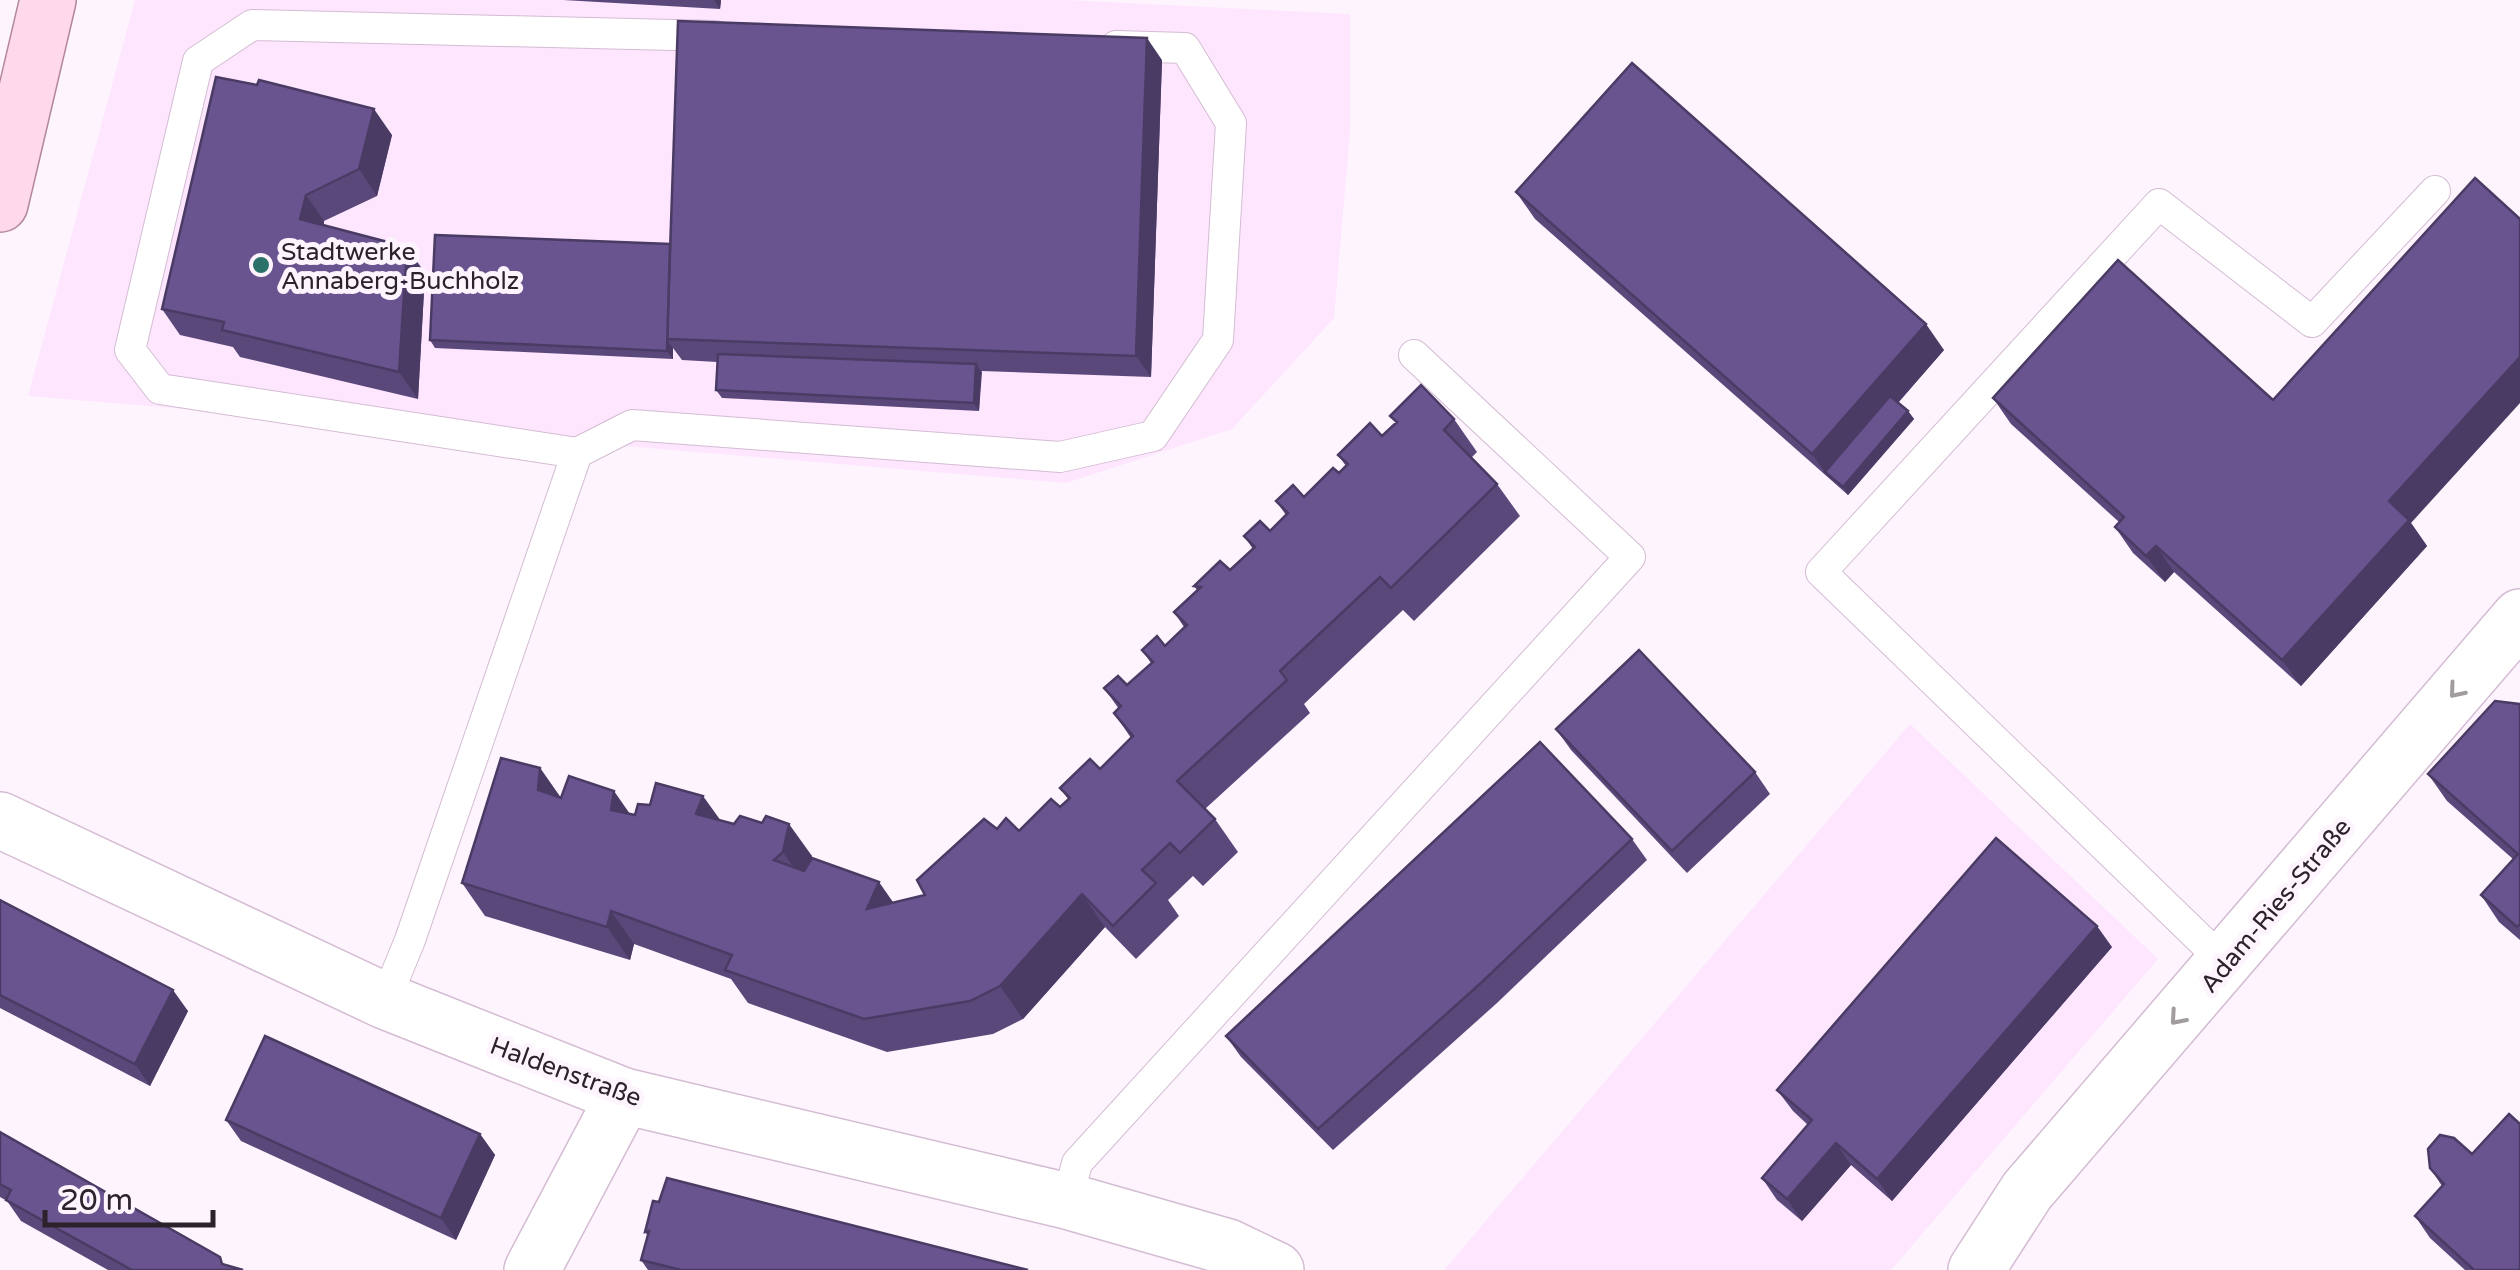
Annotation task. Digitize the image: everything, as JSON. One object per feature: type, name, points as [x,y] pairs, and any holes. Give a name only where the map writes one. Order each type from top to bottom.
[{"type":"main road","points":[[0,204],[48,0]]},
{"type":"street","name":"Adam-Ries-Straße","points":[[1976,1270],[2028,1191],[2513,639]]},
{"type":"street","name":"Haldenstraße","points":[[0,820],[385,1002],[624,1096],[1067,1201],[1228,1247],[1276,1270]]},
{"type":"street","points":[[532,1270],[624,1096]]},
{"type":"street","name":"Adam-Ries-Straße","points":[[1934,1270],[2028,1191]]},
{"type":"lane","points":[[748,37],[252,25],[198,61],[130,350],[160,388],[577,453],[632,425],[1060,457],[1153,436],[1218,340],[1231,122],[1185,48],[1086,45]]},
{"type":"lane","points":[[2226,963],[1821,572],[2159,204],[2312,322],[2436,191]]},
{"type":"lane","points":[[1067,1201],[1078,1163],[1630,558],[1414,355]]},
{"type":"lane","points":[[385,1002],[410,940],[577,453]]},
{"type":"shaded area","points":[[135,0],[1067,0],[1350,14],[1350,132],[1334,318],[1232,429],[1066,483],[28,396]]},
{"type":"shaded area","points":[[1910,724],[2158,959],[1891,1270],[1444,1270]]},
{"type":"building","points":[[678,21],[1147,38],[1136,356],[667,339]]},
{"type":"building","points":[[1632,63],[1926,324],[1812,454],[1516,192]]},
{"type":"building","points":[[216,77],[257,85],[259,80],[374,109],[359,169],[306,195],[300,219],[407,247],[399,372],[222,330],[224,322],[162,309]]},
{"type":"building","points":[[2475,178],[2520,219],[2520,357],[2389,501],[2409,520],[2282,660],[2156,546],[2146,556],[2115,527],[2124,517],[1993,398],[2118,260],[2273,400]]},
{"type":"building","points":[[435,235],[670,244],[667,351],[430,340]]},
{"type":"building","points":[[718,354],[976,364],[974,403],[716,390]]},
{"type":"building","points":[[1421,385],[1454,419],[1444,430],[1497,484],[1391,588],[1380,577],[1280,671],[1287,680],[1177,781],[1215,819],[1180,853],[1170,843],[1142,870],[1156,883],[1113,926],[1082,894],[1000,986],[970,1001],[864,1019],[725,970],[732,955],[611,911],[607,927],[462,883],[501,758],[540,768],[538,790],[561,798],[569,776],[614,791],[611,810],[635,815],[638,804],[650,805],[656,783],[703,796],[696,814],[734,824],[740,816],[762,823],[766,816],[789,824],[783,852],[774,860],[804,871],[812,858],[879,882],[867,909],[925,895],[917,880],[984,819],[997,829],[1006,818],[1019,831],[1051,799],[1060,807],[1070,798],[1060,788],[1090,759],[1100,769],[1133,736],[1114,713],[1121,706],[1104,688],[1118,676],[1127,685],[1153,662],[1142,650],[1157,636],[1165,646],[1187,625],[1174,612],[1201,587],[1194,586],[1220,561],[1230,570],[1255,547],[1244,536],[1260,521],[1270,531],[1288,513],[1276,501],[1293,485],[1304,497],[1333,468],[1339,473],[1348,464],[1338,455],[1370,423],[1382,436],[1397,422],[1390,416]]},
{"type":"building","points":[[1890,396],[1908,411],[1843,487],[1825,472]]},
{"type":"building","points":[[1639,650],[1755,772],[1672,851],[1556,729]]},
{"type":"building","points":[[2495,701],[2520,704],[2520,924],[2517,927],[2481,895],[2518,854],[2428,774]]},
{"type":"building","points":[[1540,742],[1632,839],[1482,982],[1318,1129],[1226,1036]]},
{"type":"building","points":[[1996,838],[2097,926],[1877,1179],[1836,1143],[1787,1199],[1762,1178],[1812,1120],[1777,1090]]},
{"type":"building","points":[[0,900],[173,990],[135,1064],[0,995]]},
{"type":"building","points":[[265,1036],[480,1134],[441,1218],[226,1120]]},
{"type":"building","points":[[2509,1114],[2520,1124],[2520,1270],[2474,1270],[2415,1216],[2444,1184],[2430,1168],[2428,1149],[2440,1135],[2454,1138],[2472,1154]]},
{"type":"building","points":[[0,1132],[220,1257],[222,1264],[243,1270],[132,1270],[6,1200],[11,1190],[0,1184]]},
{"type":"building","points":[[667,1178],[1028,1270],[681,1270],[641,1260],[653,1201],[659,1202]]},
{"type":"place","name":"Stadtwerke Annaberg-Buchholz","points":[[261,265]]}]
